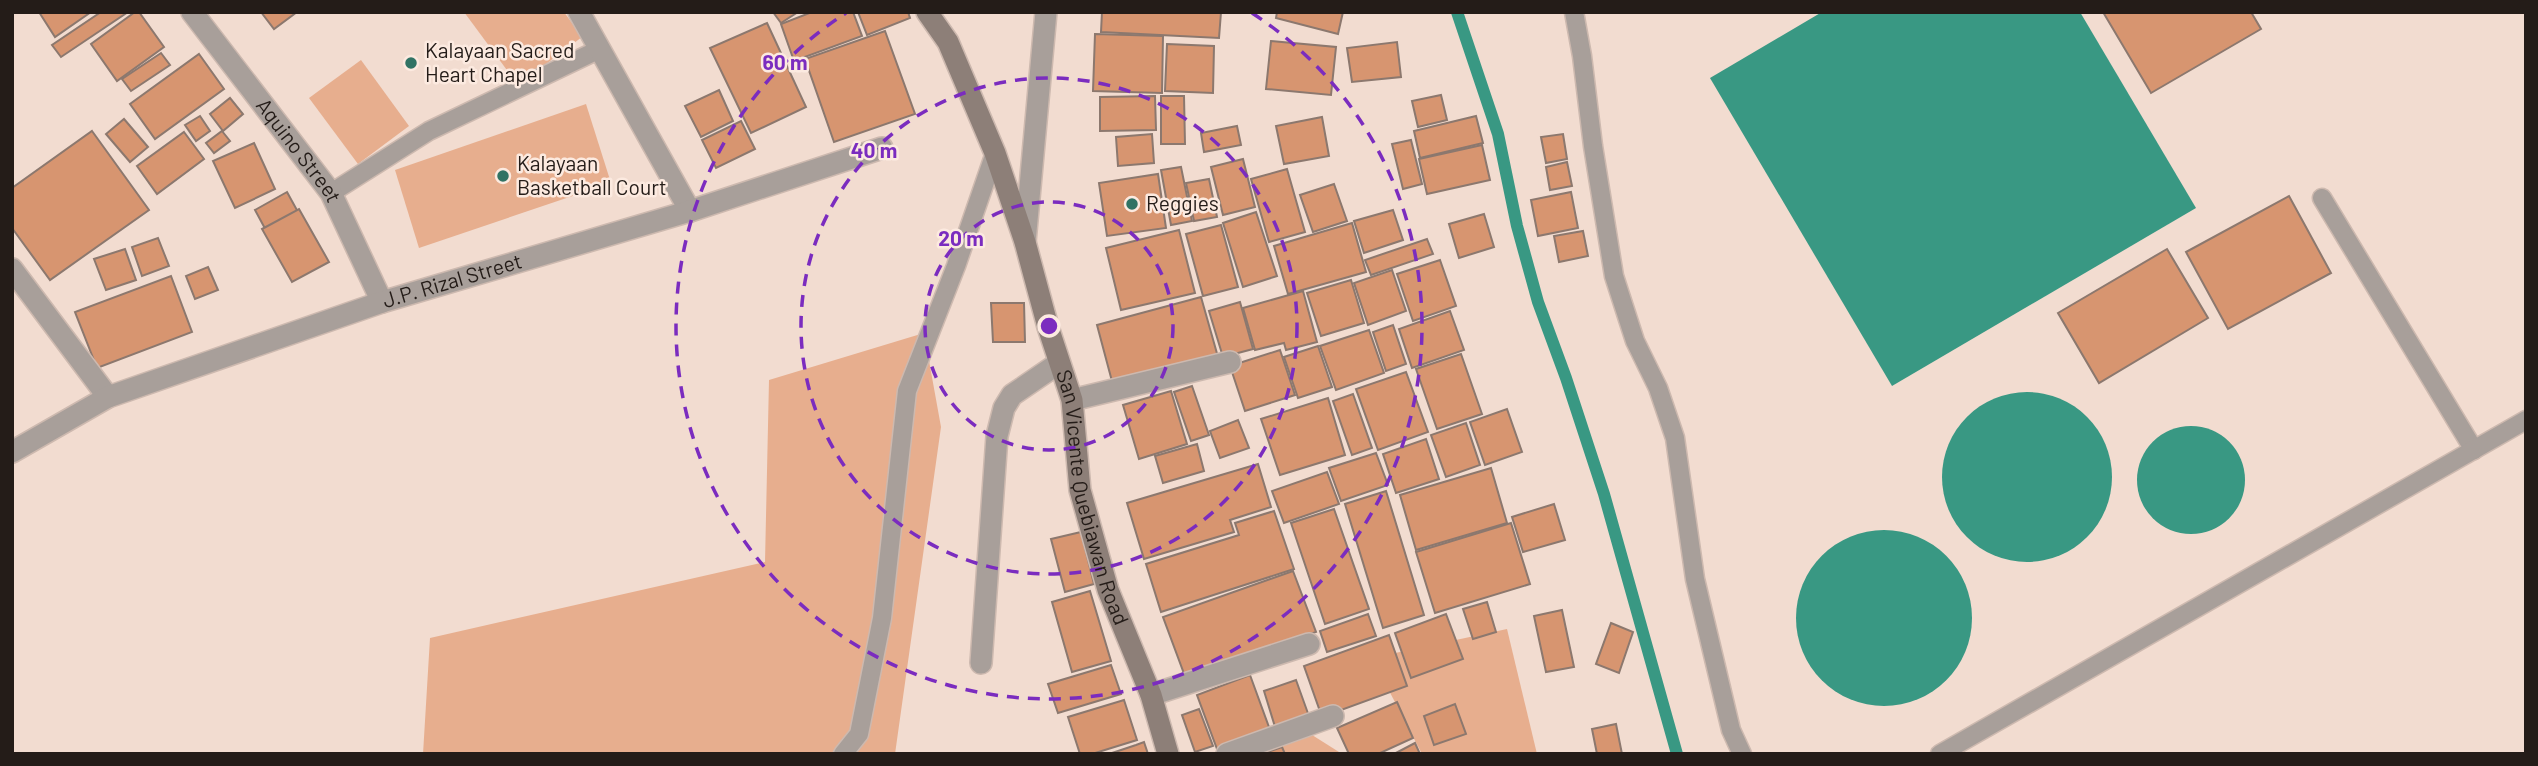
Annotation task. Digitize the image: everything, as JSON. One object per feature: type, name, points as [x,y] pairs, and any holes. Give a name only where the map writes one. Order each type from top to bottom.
[{"type":"street","name":"Aquino Street","points":[[192,12],[331,193],[383,302]]},
{"type":"street","points":[[579,12],[690,211]]},
{"type":"street","name":"San Vicente Quebiawan Road","points":[[928,12],[948,42],[995,153],[1026,242],[1059,363],[1072,400],[1080,490],[1108,590],[1151,695],[1168,754]]},
{"type":"street","points":[[1026,242],[1046,12]]},
{"type":"street","name":"J.P. Rizal Street","points":[[12,452],[108,397],[383,302],[690,211],[882,148]]},
{"type":"street","points":[[12,269],[108,397]]},
{"type":"street","points":[[1072,400],[1230,362]]},
{"type":"street","points":[[981,663],[997,436],[1004,408],[1013,395],[1059,363]]},
{"type":"street","points":[[1151,695],[1309,644]]},
{"type":"street","points":[[1227,754],[1333,716]]},
{"type":"lane","points":[[1574,12],[1614,276],[1635,341],[1658,388],[1675,438],[1695,579],[1731,730],[1742,754]]},
{"type":"lane","points":[[331,193],[429,131],[600,49]]},
{"type":"lane","points":[[843,754],[859,734],[882,618],[907,391],[956,266],[995,153]]},
{"type":"lane","points":[[2322,198],[2474,450]]},
{"type":"lane","points":[[1940,754],[2526,421]]},
{"type":"shaded area","points":[[464,12],[564,12],[582,37],[518,85]]},
{"type":"shaded area","points":[[361,60],[409,126],[358,164],[309,98]]},
{"type":"shaded area","name":"Kalayaan Basketball Court","points":[[586,104],[611,183],[419,248],[395,170]]},
{"type":"shaded area","points":[[924,333],[941,427],[895,754],[423,754],[430,638],[765,562],[769,380]]},
{"type":"shaded area","points":[[1507,629],[1537,754],[1422,754],[1372,658]]},
{"type":"shaded area","points":[[1301,728],[1341,754],[1281,754],[1276,740]]},
{"type":"water","points":[[1822,12],[2080,12],[2196,208],[1892,386],[1710,78]]},
{"type":"water","points":[[2027,392],[2059,399],[2074,406],[2087,417],[2098,430],[2105,445],[2112,477],[2105,509],[2098,524],[2087,537],[2074,548],[2059,555],[2027,562],[1995,555],[1980,548],[1967,537],[1956,524],[1949,509],[1942,477],[1949,445],[1956,430],[1967,417],[1980,406],[1995,399]]},
{"type":"water","points":[[2191,426],[2212,430],[2229,442],[2241,459],[2245,480],[2241,501],[2229,518],[2212,530],[2191,534],[2170,530],[2153,518],[2141,501],[2137,480],[2141,459],[2153,442],[2170,430]]},
{"type":"water","points":[[1884,530],[1918,537],[1946,556],[1965,584],[1972,618],[1965,652],[1946,680],[1918,699],[1884,706],[1850,699],[1822,680],[1803,652],[1796,618],[1803,584],[1822,556],[1850,537]]},
{"type":"building","points":[[39,12],[91,12],[55,37]]},
{"type":"building","points":[[101,12],[128,12],[61,57],[52,45]]},
{"type":"building","points":[[135,12],[139,12],[164,47],[117,81],[91,44]]},
{"type":"building","points":[[261,12],[297,12],[274,29]]},
{"type":"building","points":[[773,12],[798,12],[781,23]]},
{"type":"building","points":[[812,12],[853,12],[862,36],[794,61],[781,24]]},
{"type":"building","points":[[858,12],[908,12],[910,18],[867,35]]},
{"type":"building","points":[[1102,12],[1221,12],[1219,38],[1101,32]]},
{"type":"building","points":[[1277,12],[1343,12],[1338,34],[1276,18]]},
{"type":"building","points":[[2103,12],[2251,12],[2261,29],[2151,93]]},
{"type":"building","points":[[767,23],[806,107],[751,133],[710,48]]},
{"type":"building","points":[[885,31],[915,114],[834,142],[805,59]]},
{"type":"building","points":[[1095,34],[1163,36],[1162,93],[1093,91]]},
{"type":"building","points":[[1271,41],[1336,47],[1331,95],[1266,89]]},
{"type":"building","points":[[1397,42],[1401,77],[1352,82],[1347,48]]},
{"type":"building","points":[[1167,44],[1214,46],[1213,93],[1165,91]]},
{"type":"building","points":[[161,53],[170,65],[131,91],[122,79]]},
{"type":"building","points":[[199,54],[224,89],[155,139],[130,104]]},
{"type":"building","points":[[719,90],[733,121],[701,137],[685,106]]},
{"type":"building","points":[[1441,95],[1447,120],[1418,127],[1412,101]]},
{"type":"building","points":[[1155,96],[1156,130],[1100,131],[1100,97]]},
{"type":"building","points":[[1161,96],[1184,96],[1185,144],[1161,144]]},
{"type":"building","points":[[230,98],[243,114],[223,131],[210,114]]},
{"type":"building","points":[[200,116],[210,131],[196,141],[185,125]]},
{"type":"building","points":[[1476,116],[1483,143],[1420,158],[1414,131]]},
{"type":"building","points":[[1322,117],[1329,156],[1284,164],[1276,126]]},
{"type":"building","points":[[124,119],[148,147],[130,162],[106,134]]},
{"type":"building","points":[[741,121],[755,149],[716,168],[702,140]]},
{"type":"building","points":[[1237,126],[1241,145],[1204,152],[1201,133]]},
{"type":"building","points":[[92,131],[149,210],[50,280],[12,228],[12,188]]},
{"type":"building","points":[[222,131],[230,141],[214,153],[206,143]]},
{"type":"building","points":[[184,132],[204,159],[157,194],[137,166]]},
{"type":"building","points":[[1152,134],[1154,163],[1118,166],[1116,137]]},
{"type":"building","points":[[1563,134],[1567,159],[1546,163],[1541,137]]},
{"type":"building","points":[[1411,140],[1422,184],[1403,189],[1392,144]]},
{"type":"building","points":[[254,143],[275,189],[235,208],[213,161]]},
{"type":"building","points":[[1482,145],[1490,180],[1427,194],[1419,159]]},
{"type":"building","points":[[1243,159],[1255,207],[1223,215],[1211,167]]},
{"type":"building","points":[[1567,162],[1572,186],[1550,190],[1546,167]]},
{"type":"building","points":[[1181,167],[1192,221],[1171,225],[1161,170]]},
{"type":"building","points":[[1287,169],[1305,232],[1269,242],[1251,179]]},
{"type":"building","points":[[1158,174],[1166,228],[1107,236],[1099,183]]},
{"type":"building","points":[[1209,179],[1217,217],[1194,221],[1186,183]]},
{"type":"building","points":[[1334,184],[1347,221],[1313,232],[1300,195]]},
{"type":"building","points":[[287,192],[315,243],[282,260],[255,210]]},
{"type":"building","points":[[1571,192],[1578,228],[1538,236],[1531,200]]},
{"type":"building","points":[[2289,196],[2331,273],[2228,329],[2186,252]]},
{"type":"building","points":[[299,209],[329,262],[292,282],[262,229]]},
{"type":"building","points":[[1393,210],[1403,240],[1364,253],[1354,221]]},
{"type":"building","points":[[1256,212],[1277,276],[1243,287],[1223,223]]},
{"type":"building","points":[[1484,214],[1494,247],[1459,258],[1449,224]]},
{"type":"building","points":[[1352,223],[1366,272],[1288,294],[1274,246]]},
{"type":"building","points":[[1221,225],[1238,287],[1203,296],[1186,234]]},
{"type":"building","points":[[1179,230],[1195,293],[1121,310],[1106,248]]},
{"type":"building","points":[[1583,231],[1588,256],[1559,262],[1554,236]]},
{"type":"building","points":[[158,238],[169,266],[142,276],[132,247]]},
{"type":"building","points":[[1427,239],[1433,254],[1371,275],[1365,260]]},
{"type":"building","points":[[125,249],[136,280],[106,290],[94,259]]},
{"type":"building","points":[[2167,249],[2208,318],[2099,383],[2058,313]]},
{"type":"building","points":[[1440,260],[1456,306],[1413,321],[1397,274]]},
{"type":"building","points":[[208,267],[218,290],[195,299],[186,276]]},
{"type":"building","points":[[1392,270],[1406,311],[1368,325],[1354,283]]},
{"type":"building","points":[[171,276],[192,332],[97,368],[75,312]]},
{"type":"building","points":[[1351,280],[1364,323],[1321,336],[1307,293]]},
{"type":"building","points":[[1303,291],[1317,342],[1286,350],[1284,343],[1255,350],[1243,308]]},
{"type":"building","points":[[1201,297],[1218,357],[1113,385],[1097,325]]},
{"type":"building","points":[[1240,302],[1253,349],[1223,357],[1209,311]]},
{"type":"building","points":[[991,303],[1024,303],[1025,342],[993,342]]},
{"type":"building","points":[[1450,311],[1464,350],[1412,368],[1399,329]]},
{"type":"building","points":[[1393,325],[1406,364],[1386,371],[1373,332]]},
{"type":"building","points":[[1369,330],[1384,373],[1336,390],[1320,346]]},
{"type":"building","points":[[1318,346],[1332,387],[1298,398],[1284,357]]},
{"type":"building","points":[[1280,350],[1295,395],[1245,411],[1230,366]]},
{"type":"building","points":[[1461,354],[1482,414],[1437,429],[1416,369]]},
{"type":"building","points":[[1406,372],[1428,432],[1378,450],[1356,389]]},
{"type":"building","points":[[1192,386],[1209,435],[1191,441],[1174,392]]},
{"type":"building","points":[[1171,391],[1187,444],[1139,459],[1123,405]]},
{"type":"building","points":[[1353,394],[1372,448],[1352,455],[1333,401]]},
{"type":"building","points":[[1328,398],[1345,455],[1280,475],[1261,419]]},
{"type":"building","points":[[1507,409],[1522,452],[1485,465],[1470,422]]},
{"type":"building","points":[[1238,420],[1249,448],[1220,458],[1210,431]]},
{"type":"building","points":[[1466,423],[1480,465],[1446,477],[1431,435]]},
{"type":"building","points":[[1426,439],[1439,479],[1396,493],[1383,454]]},
{"type":"building","points":[[1197,444],[1204,471],[1163,483],[1155,456]]},
{"type":"building","points":[[1376,453],[1388,485],[1341,501],[1329,468]]},
{"type":"building","points":[[1258,464],[1271,507],[1230,520],[1234,532],[1144,559],[1127,503]]},
{"type":"building","points":[[1491,468],[1507,523],[1416,550],[1400,495]]},
{"type":"building","points":[[1327,472],[1339,504],[1284,523],[1272,491]]},
{"type":"building","points":[[1386,491],[1424,615],[1383,628],[1345,504]]},
{"type":"building","points":[[1554,504],[1565,540],[1523,552],[1512,517]]},
{"type":"building","points":[[1334,509],[1369,609],[1325,624],[1291,523]]},
{"type":"building","points":[[1274,511],[1294,569],[1161,612],[1146,564],[1239,535],[1235,523]]},
{"type":"building","points":[[1511,523],[1530,584],[1435,613],[1416,552]]},
{"type":"building","points":[[1081,532],[1094,584],[1065,592],[1051,539]]},
{"type":"building","points":[[1293,571],[1316,632],[1186,679],[1163,617]]},
{"type":"building","points":[[1090,591],[1111,661],[1072,672],[1052,602]]},
{"type":"building","points":[[1487,602],[1496,632],[1473,639],[1463,609]]},
{"type":"building","points":[[1562,610],[1574,667],[1546,672],[1534,616]]},
{"type":"building","points":[[1368,614],[1376,636],[1327,652],[1320,631]]},
{"type":"building","points":[[1446,614],[1463,659],[1411,678],[1395,633]]},
{"type":"building","points":[[1611,623],[1633,632],[1619,673],[1596,664]]},
{"type":"building","points":[[1389,635],[1407,686],[1322,717],[1304,666]]},
{"type":"building","points":[[1111,665],[1121,694],[1058,713],[1048,684]]},
{"type":"building","points":[[1250,675],[1270,730],[1217,749],[1197,695]]},
{"type":"building","points":[[1296,680],[1310,719],[1276,730],[1264,691]]},
{"type":"building","points":[[1124,700],[1137,740],[1092,754],[1080,754],[1068,717]]},
{"type":"building","points":[[1397,702],[1413,738],[1378,754],[1349,754],[1337,728]]},
{"type":"building","points":[[1455,704],[1466,734],[1434,745],[1424,716]]},
{"type":"building","points":[[1199,709],[1213,746],[1195,752],[1182,715]]},
{"type":"building","points":[[1616,724],[1622,754],[1597,754],[1592,729]]},
{"type":"building","points":[[1144,742],[1148,754],[1109,754],[1136,745]]},
{"type":"building","points":[[1415,743],[1420,754],[1394,754]]},
{"type":"building","points":[[1282,747],[1285,754],[1262,754]]},
{"type":"waterway","points":[[1457,12],[1498,134],[1517,226],[1538,302],[1604,494],[1677,754]]},
{"type":"place","name":"Kalayaan Sacred Heart Chapel","points":[[411,63]]},
{"type":"place","name":"Kalayaan Basketball Court","points":[[503,176]]},
{"type":"place","name":"Reggies","points":[[1132,204]]}]
